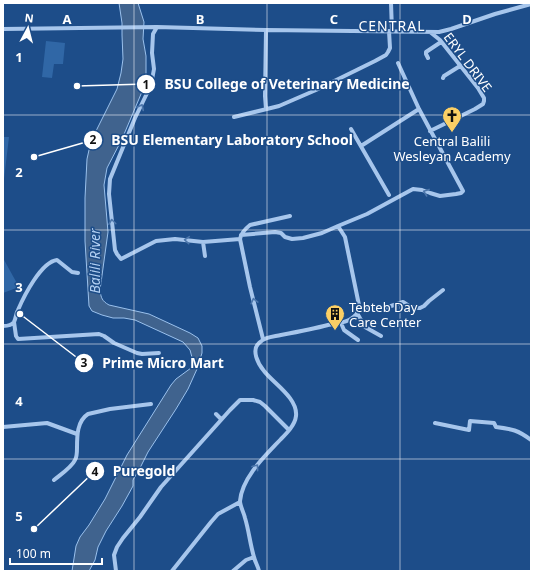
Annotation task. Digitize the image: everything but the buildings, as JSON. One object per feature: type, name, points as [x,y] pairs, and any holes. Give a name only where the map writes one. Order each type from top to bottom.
[{"type":"street","points":[[234,117],[279,106],[316,90],[386,55],[390,48],[391,3]]},
{"type":"street","points":[[3,29],[156,27],[439,32],[531,4]]},
{"type":"street","points":[[156,27],[153,34],[152,52],[154,69],[151,85],[135,118],[110,179],[109,194],[115,250],[121,259],[156,241],[176,239],[203,242],[274,232],[281,233],[285,237],[292,239],[303,238],[322,233],[367,214],[414,189],[440,196],[461,193],[463,191],[430,131],[398,63]]},
{"type":"street","points":[[266,30],[266,109]]},
{"type":"street","name":"ERYL DRIVE","points":[[430,32],[441,42],[478,88],[484,98],[481,106],[430,131]]},
{"type":"street","points":[[428,58],[426,52],[441,42]]},
{"type":"street","points":[[443,78],[460,66]]},
{"type":"street","points":[[361,146],[419,109]]},
{"type":"street","points":[[350,129],[389,195]]},
{"type":"street","points":[[263,339],[250,288],[240,237],[245,229],[250,225],[290,216]]},
{"type":"street","points":[[338,226],[345,237],[358,311],[365,327],[381,336]]},
{"type":"street","points":[[203,242],[205,256]]},
{"type":"street","points":[[78,273],[72,272],[57,260],[50,262],[43,268],[34,280],[17,311],[14,322],[16,336],[18,339],[99,334],[114,343],[137,353],[159,353]]},
{"type":"street","points":[[259,571],[240,502],[244,486],[258,464],[289,430],[296,417],[296,412],[289,397],[263,370],[256,355],[255,349],[257,345],[263,339],[341,323],[350,320],[358,311],[366,309],[385,308],[403,302],[409,306],[420,308],[443,290]]},
{"type":"street","points":[[3,326],[11,325],[14,322]]},
{"type":"street","points":[[341,323],[344,330],[358,340]]},
{"type":"street","points":[[116,571],[114,555],[123,538],[161,487],[240,400],[253,400],[260,402],[289,430]]},
{"type":"street","points":[[54,480],[75,461],[77,434],[82,418],[88,414],[110,409],[151,404]]},
{"type":"street","points":[[216,414],[222,419]]},
{"type":"street","points":[[435,423],[469,430],[470,421],[494,423],[496,427],[512,429],[531,440]]},
{"type":"street","points":[[3,427],[46,423],[77,434]]},
{"type":"street","points":[[172,571],[214,518],[218,514],[240,502]]},
{"type":"street","points":[[233,571],[246,560],[254,557]]},
{"type":"shaded area","points":[[46,41],[65,43],[63,64],[54,64],[52,78],[42,77]]},
{"type":"shaded area","points":[[3,137],[9,137],[3,181]]},
{"type":"shaded area","points":[[3,258],[19,287],[3,293]]},
{"type":"water","name":"Balili River","points":[[119,3],[138,3],[144,22],[143,39],[146,56],[146,77],[144,87],[122,139],[107,168],[104,185],[108,232],[100,290],[101,295],[103,301],[109,305],[149,314],[190,333],[198,338],[202,346],[202,353],[188,389],[148,452],[133,480],[133,486],[98,547],[95,560],[89,571],[72,571],[76,546],[80,537],[105,499],[127,455],[171,385],[176,379],[191,368],[193,361],[190,350],[183,342],[135,320],[113,318],[102,315],[92,311],[89,306],[85,241],[87,159],[91,141],[117,89],[121,73],[123,59],[122,23]]},
{"type":"place","name":"BSU College of Veterinary Medicine","points":[[77,86]]},
{"type":"place","name":"Central Balili Wesleyan Academy","points":[[452,133]]},
{"type":"place","name":"BSU Elementary Laboratory School","points":[[34,157]]},
{"type":"place","name":"Prime Micro Mart","points":[[20,314]]},
{"type":"place","name":"Tebteb Day Care Center","points":[[335,331]]},
{"type":"place","name":"Puregold","points":[[34,529]]},
{"type":"district","name":"CENTRAL","points":[[392,26]]}]
